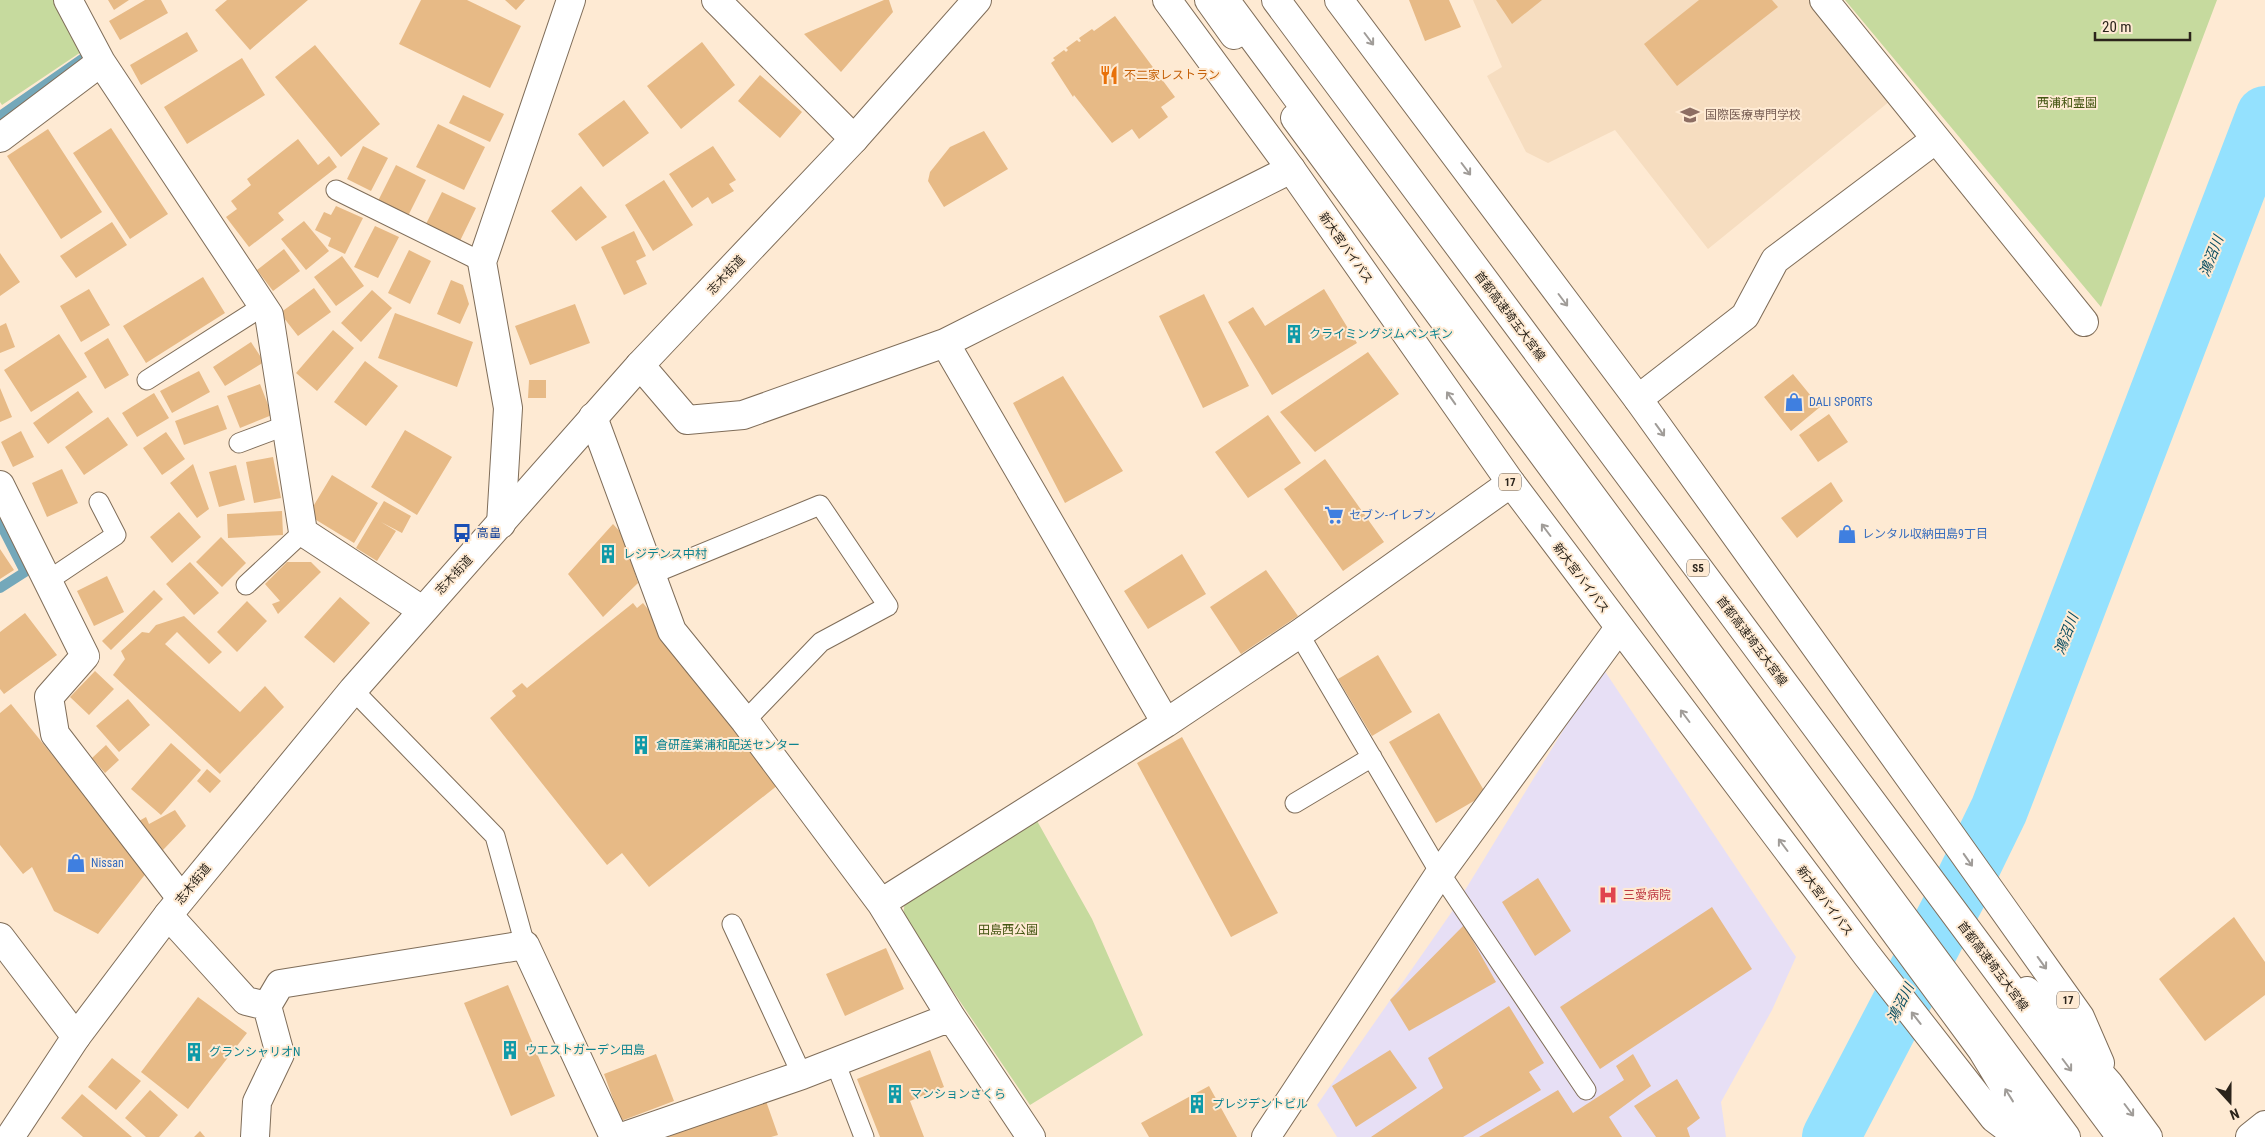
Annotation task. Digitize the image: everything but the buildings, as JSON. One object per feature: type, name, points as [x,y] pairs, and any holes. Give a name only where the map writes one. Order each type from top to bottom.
[{"type":"main road","points":[[68,0],[100,62],[269,315],[303,532],[422,610]]},
{"type":"main road","points":[[501,524],[508,408],[482,262],[571,0]]},
{"type":"main road","points":[[716,0],[854,139]]},
{"type":"main road","name":"志木街道","points":[[10,1137],[76,1037],[174,907],[353,690],[640,365],[854,139],[977,0]]},
{"type":"main road","name":"新大宮バイパス","points":[[1167,0],[1291,169],[1510,483],[1946,1057],[1994,1118],[2019,1137]]},
{"type":"main road","points":[[1209,0],[1884,921],[1982,1050],[2035,1137]]},
{"type":"main road","points":[[1225,0],[2066,1137]]},
{"type":"main road","name":"首都高速埼玉大宮線","points":[[1276,0],[2121,1137]]},
{"type":"main road","name":"17","points":[[1292,0],[1999,954],[2033,999],[2109,1084],[2148,1137]]},
{"type":"main road","name":"17","points":[[1339,0],[1638,399],[2080,1017],[2109,1084]]},
{"type":"main road","points":[[1824,0],[2084,322]]},
{"type":"main road","points":[[0,138],[100,62]]},
{"type":"main road","points":[[1638,399],[1746,316],[1775,260],[1936,139]]},
{"type":"main road","points":[[640,365],[687,420],[743,415],[945,343],[1291,169]]},
{"type":"main road","points":[[945,343],[1166,723]]},
{"type":"main road","points":[[593,417],[672,631],[744,721],[880,903],[951,1017],[1031,1137]]},
{"type":"main road","points":[[880,903],[1166,723],[1299,634],[1510,483]]},
{"type":"main road","points":[[0,485],[49,580],[85,656],[49,697],[55,734],[174,907],[246,1001],[267,1006]]},
{"type":"main road","points":[[1266,1137],[1440,873],[1619,628]]},
{"type":"main road","points":[[0,937],[76,1037]]},
{"type":"main road","points":[[255,1137],[257,1102],[280,1054],[267,1006],[280,984],[524,945],[614,1137]]},
{"type":"main road","points":[[622,1137],[802,1075],[951,1017]]},
{"type":"main road","points":[[2250,1137],[2265,1125]]},
{"type":"lane","points":[[336,190],[482,262]]},
{"type":"lane","points":[[147,380],[263,306]]},
{"type":"lane","points":[[239,443],[287,425]]},
{"type":"lane","points":[[49,580],[116,535],[99,502]]},
{"type":"lane","points":[[650,575],[820,505],[888,606],[822,642],[744,721]]},
{"type":"lane","points":[[246,585],[303,532]]},
{"type":"lane","points":[[1299,634],[1440,873],[1586,1090]]},
{"type":"lane","points":[[353,690],[495,836],[524,945]]},
{"type":"lane","points":[[1294,803],[1372,757]]},
{"type":"lane","points":[[732,924],[802,1075]]},
{"type":"lane","points":[[835,1062],[864,1137]]},
{"type":"shaded area","name":"国際医療専門学校","points":[[1473,0],[1810,0],[1890,101],[1708,249],[1615,130],[1548,163],[1526,152],[1487,76],[1502,67]]},
{"type":"shaded area","name":"三愛病院","points":[[1602,667],[1796,957],[1772,1010],[1721,1102],[1726,1137],[1337,1137],[1317,1105],[1451,913]]},
{"type":"green space","points":[[0,0],[54,0],[81,52],[2,105],[0,102]]},
{"type":"green space","name":"西浦和霊園","points":[[1845,0],[2217,0],[2101,307]]},
{"type":"green space","name":"田島西公園","points":[[1036,819],[1092,919],[1143,1035],[1030,1105],[903,917],[905,899]]},
{"type":"waterway","points":[[0,116],[92,52]]},
{"type":"waterway","name":"鴻沼川","points":[[1831,1137],[1963,884],[1999,810],[2265,115]]},
{"type":"waterway","points":[[0,523],[25,572],[0,588]]},
{"type":"place","name":"不二家レストラン","points":[[1109,75]]},
{"type":"place","name":"国際医療専門学校","points":[[1690,115]]},
{"type":"place","name":"クライミングジムペンギン","points":[[1294,334]]},
{"type":"place","name":"DALI SPORTS","points":[[1794,402]]},
{"type":"place","name":"セブン-イレブン","points":[[1334,515]]},
{"type":"place","name":"高畠","points":[[462,533]]},
{"type":"place","name":"レンタル収納田島9丁目","points":[[1847,534]]},
{"type":"place","name":"レジデンス中村","points":[[608,554]]},
{"type":"place","name":"倉研産業浦和配送センター","points":[[641,745]]},
{"type":"place","name":"Nissan","points":[[76,863]]},
{"type":"place","name":"三愛病院","points":[[1608,895]]},
{"type":"place","name":"ウエストガーデン田島","points":[[510,1050]]},
{"type":"place","name":"グランシャリオN","points":[[194,1052]]},
{"type":"place","name":"マンションさくら","points":[[895,1094]]},
{"type":"place","name":"プレジデントビル","points":[[1197,1104]]}]
